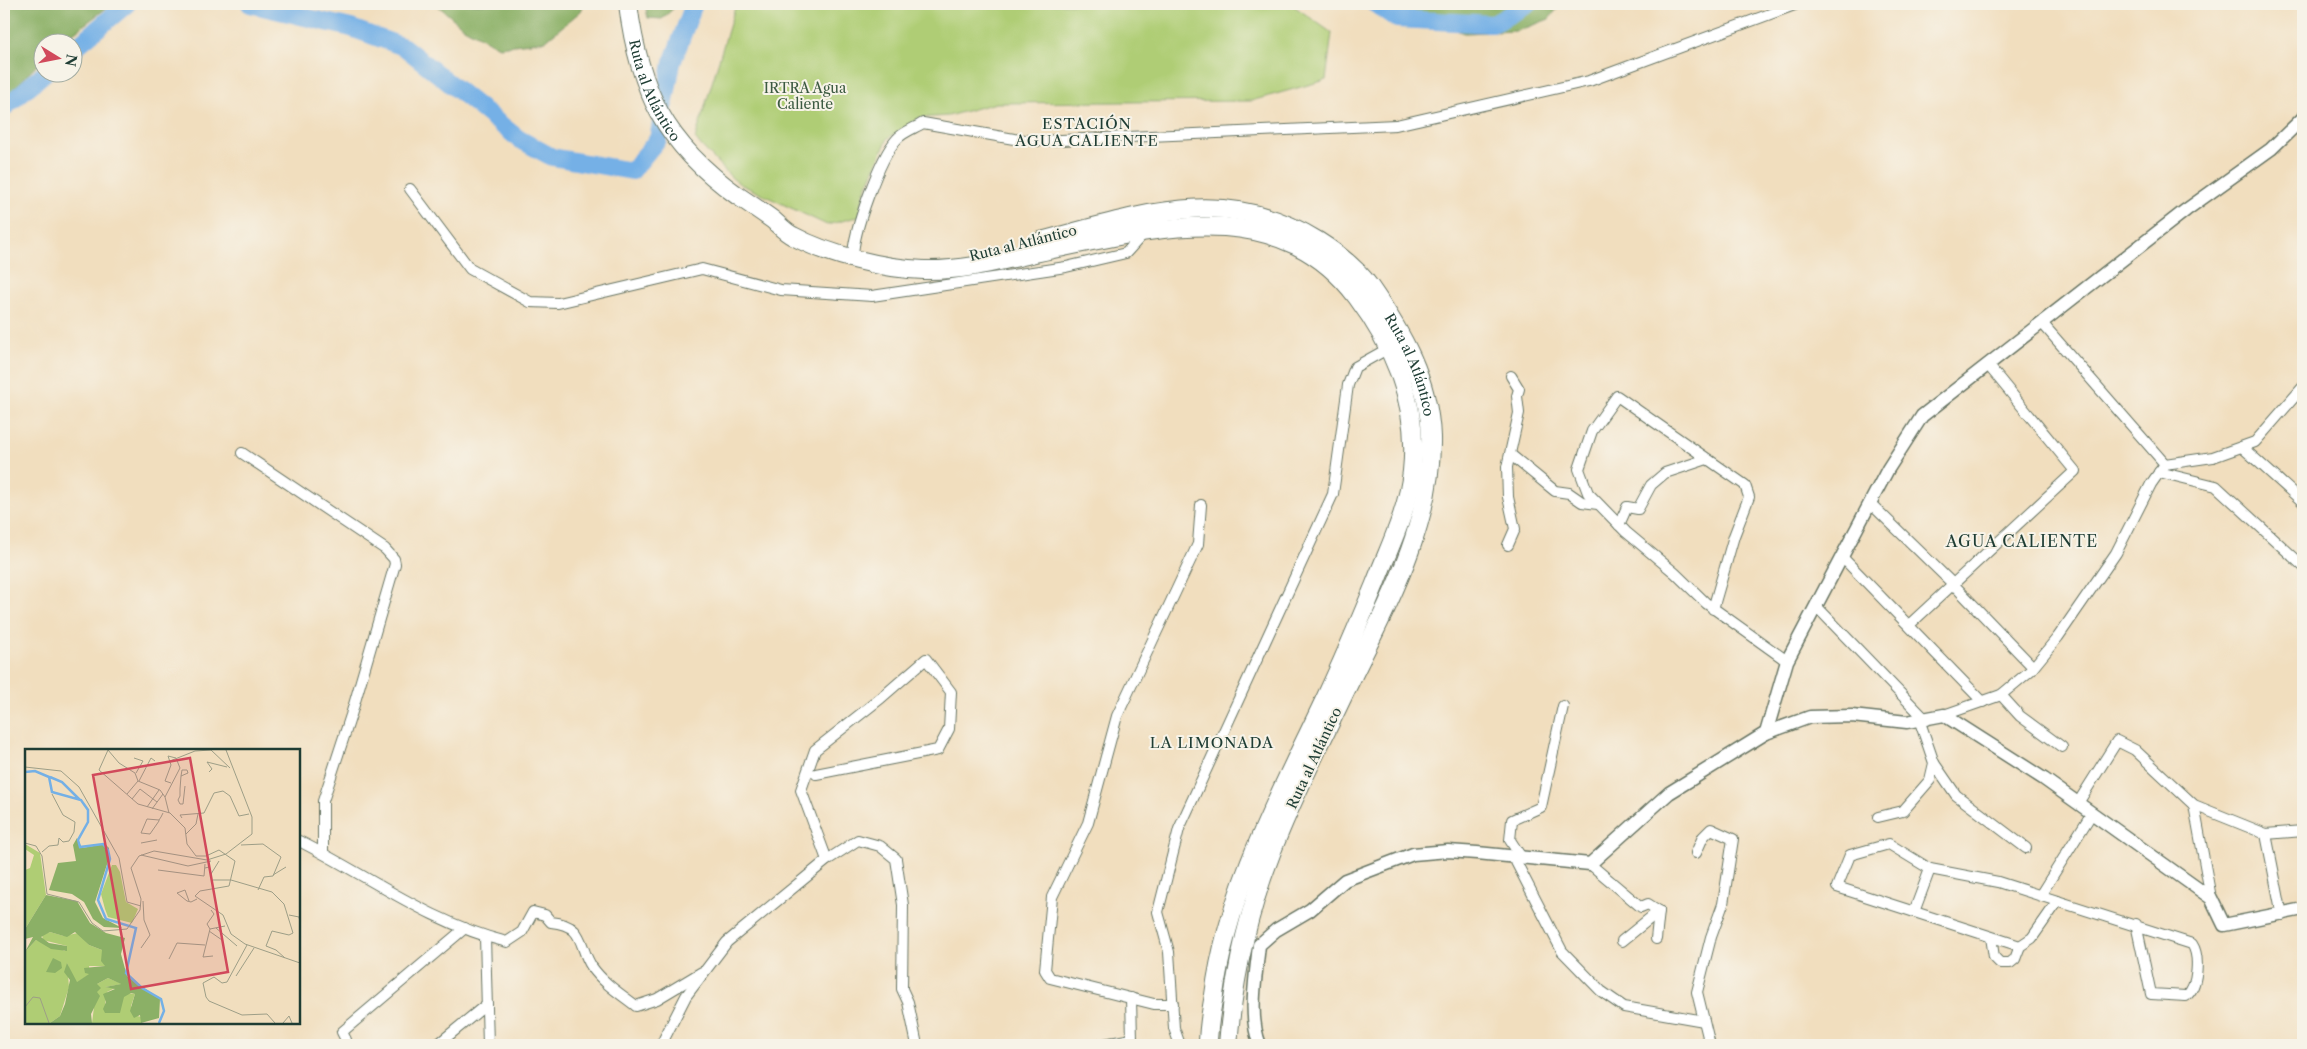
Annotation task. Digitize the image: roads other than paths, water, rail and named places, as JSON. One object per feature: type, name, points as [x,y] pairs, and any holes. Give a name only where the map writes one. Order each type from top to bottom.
[{"type":"highway","name":"Ruta al Atlántico","points":[[628,4],[641,72],[652,99],[670,130],[696,161],[740,198],[773,221],[789,235],[922,270],[967,267],[1183,226],[1223,226],[1267,232],[1298,246],[1320,261],[1354,293],[1389,348],[1399,367],[1412,415],[1413,468],[1407,504],[1352,639],[1266,822],[1234,904],[1221,944],[1208,1045]]},
{"type":"highway","name":"Ruta al Atlántico","points":[[853,253],[927,261],[971,257],[1091,226],[1168,211],[1202,206],[1238,209],[1298,228],[1332,249],[1365,280],[1391,317],[1410,350],[1428,411],[1431,439],[1425,496],[1411,548],[1272,850],[1251,917],[1228,1045]]},
{"type":"street","points":[[853,253],[884,157],[898,138],[924,123],[1014,139],[1039,141],[1396,125],[1589,81],[1797,4]]},
{"type":"street","points":[[1766,733],[1788,662],[1888,469],[1922,416],[2186,210],[2271,149],[2303,118]]},
{"type":"street","points":[[410,190],[470,269],[530,302],[558,303],[702,269],[780,290],[872,296],[1066,267],[1126,253],[1145,232]]},
{"type":"street","points":[[2042,323],[2162,468],[2216,486],[2302,564]]},
{"type":"street","points":[[1180,1045],[1174,1028],[1169,952],[1158,912],[1179,829],[1333,494],[1348,385],[1356,367],[1389,348]]},
{"type":"street","points":[[1909,625],[2075,471],[1988,364]]},
{"type":"street","points":[[1508,545],[1515,529],[1508,497],[1507,467],[1520,413],[1517,396],[1519,388],[1511,376]]},
{"type":"street","points":[[1590,864],[1669,793],[1766,733],[1810,717],[1852,716],[1907,722],[1923,721],[2001,695],[2033,667],[2058,637],[2116,553],[2151,484],[2162,468],[2213,457],[2256,442],[2303,388]]},
{"type":"street","points":[[1713,609],[1734,536],[1749,497],[1745,485],[1616,396],[1592,431],[1579,469],[1588,493],[1619,525],[1713,609],[1788,662]]},
{"type":"street","points":[[2242,447],[2303,502]]},
{"type":"street","points":[[242,453],[385,550],[394,559],[395,564],[354,706],[323,801],[322,853]]},
{"type":"street","points":[[1511,455],[1556,491],[1569,493],[1582,502],[1598,504]]},
{"type":"street","points":[[1619,525],[1627,507],[1638,509],[1651,485],[1665,473],[1707,458]]},
{"type":"street","points":[[1871,504],[1953,584],[2033,667]]},
{"type":"street","points":[[1173,1004],[1154,1004],[1050,978],[1045,970],[1052,897],[1088,823],[1118,716],[1198,544],[1201,505]]},
{"type":"street","points":[[1843,558],[1983,702]]},
{"type":"street","points":[[1816,606],[1923,721],[1934,762],[1956,796],[2026,848]]},
{"type":"street","points":[[816,774],[938,750],[949,729],[951,692],[926,659],[881,698],[815,750],[801,790],[827,860]]},
{"type":"street","points":[[2001,695],[2020,716],[2062,747]]},
{"type":"street","points":[[1563,706],[1541,807],[1512,820],[1510,840],[1517,856],[1562,951],[1601,991],[1624,1007],[1704,1022]]},
{"type":"street","points":[[1944,715],[1961,724],[2078,803],[2212,898]]},
{"type":"street","points":[[2078,803],[2117,742],[2135,750],[2194,805],[2266,834],[2303,830]]},
{"type":"street","points":[[1878,817],[1903,811],[1930,780],[1934,762]]},
{"type":"street","points":[[2194,805],[2212,898],[2224,925],[2303,910]]},
{"type":"street","points":[[2041,894],[2092,813]]},
{"type":"street","points":[[1696,853],[1703,837],[1711,829],[1733,839],[1723,904],[1708,947],[1698,992],[1710,1045]]},
{"type":"street","points":[[2266,834],[2282,915]]},
{"type":"street","points":[[661,1045],[686,996],[727,942],[827,860],[858,840],[880,846],[896,859],[903,905],[902,989],[908,1002],[917,1045]]},
{"type":"street","points":[[300,842],[415,905],[486,937],[506,942],[522,932],[533,912],[546,915],[551,922],[562,923],[579,935],[592,967],[612,987],[636,1006],[657,999],[707,968]]},
{"type":"street","points":[[2020,946],[1837,887],[1850,855],[1889,844],[1930,869],[1998,882],[2041,894],[2058,901],[2136,924],[2192,944],[2196,951],[2195,982],[2194,987],[2186,996],[2151,994],[2136,924]]},
{"type":"street","points":[[1260,1045],[1256,1034],[1254,987],[1259,946],[1276,930],[1310,910],[1345,880],[1413,854],[1448,851],[1590,864],[1641,907],[1648,904],[1659,911]]},
{"type":"street","points":[[1914,912],[1930,869]]},
{"type":"street","points":[[1991,936],[1994,957],[2000,963],[2010,963],[2015,959],[2020,946],[2032,938],[2058,901]]},
{"type":"street","points":[[1656,939],[1659,911]]},
{"type":"street","points":[[1622,941],[1659,911]]},
{"type":"street","points":[[346,1040],[342,1032],[465,928]]},
{"type":"street","points":[[486,937],[488,1045]]},
{"type":"street","points":[[1099,1045],[1132,1039],[1132,998]]},
{"type":"street","points":[[438,1045],[487,1004]]},
{"type":"waterway","points":[[82,42],[127,4]]},
{"type":"waterway","points":[[250,4],[351,28],[404,47],[519,139],[552,157],[632,171],[658,139],[672,63],[694,4]]},
{"type":"waterway","points":[[1375,4],[1397,19],[1493,24],[1529,4]]},
{"type":"waterway","points":[[4,108],[34,82]]},
{"type":"district","name":"ESTACIÓN AGUA CALIENTE","points":[[1087,132]]},
{"type":"district","name":"AGUA CALIENTE","points":[[2022,541]]},
{"type":"district","name":"LA LIMONADA","points":[[1212,743]]},
{"type":"park label","name":"IRTRA Agua Caliente","points":[[805,96]]}]
